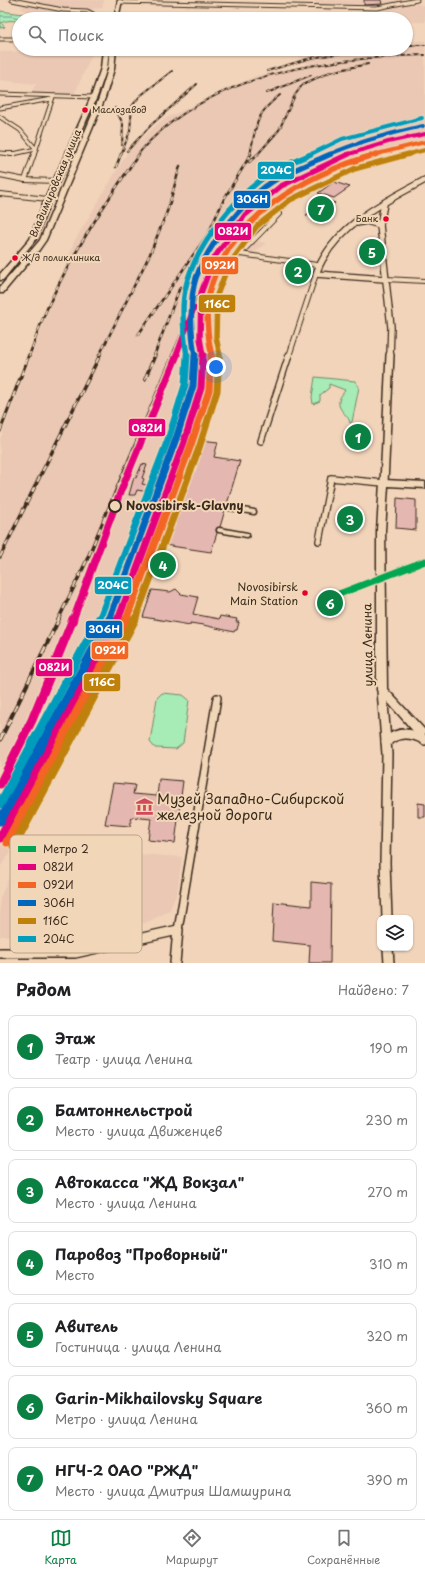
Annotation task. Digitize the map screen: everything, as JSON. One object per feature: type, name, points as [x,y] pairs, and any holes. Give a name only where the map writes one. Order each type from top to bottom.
[{"type":"main road","points":[[116,12],[117,2]]},
{"type":"main road","name":"Владимировская улица","points":[[0,278],[33,239],[48,199],[94,97],[104,68],[105,56]]},
{"type":"main road","name":"Владимировская улица","points":[[0,291],[37,249],[43,240],[102,98],[112,56]]},
{"type":"main road","points":[[384,483],[425,485]]},
{"type":"main road","name":"улица Ленина","points":[[382,690],[381,530],[384,483]]},
{"type":"main road","points":[[382,690],[425,737]]},
{"type":"street","points":[[12,0],[63,10],[89,12]]},
{"type":"street","points":[[117,2],[377,8],[417,0]]},
{"type":"street","points":[[0,39],[12,39]]},
{"type":"street","points":[[0,94],[53,98],[94,97]]},
{"type":"street","points":[[0,108],[53,98]]},
{"type":"street","points":[[25,180],[53,98]]},
{"type":"street","points":[[0,117],[6,119],[22,132],[36,149]]},
{"type":"street","points":[[0,153],[13,154],[36,149]]},
{"type":"street","points":[[0,174],[25,180],[57,181]]},
{"type":"street","points":[[261,441],[316,274],[317,265],[326,249],[338,237],[375,208],[425,180]]},
{"type":"street","points":[[0,194],[48,199]]},
{"type":"street","name":"улица Ленина","points":[[384,204],[380,224],[391,327],[384,483]]},
{"type":"street","points":[[280,214],[240,254],[317,265]]},
{"type":"street","points":[[357,223],[366,221],[380,224]]},
{"type":"street","points":[[316,274],[425,281]]},
{"type":"street","points":[[319,541],[331,478],[384,483]]},
{"type":"street","points":[[226,507],[254,512]]},
{"type":"street","points":[[219,530],[247,535]]},
{"type":"street","name":"улица Ленина","points":[[382,690],[386,742],[387,915]]},
{"type":"street","points":[[175,963],[178,930],[217,698]]},
{"type":"street","points":[[386,742],[394,735],[401,733],[410,734],[425,740]]},
{"type":"street","points":[[142,938],[178,930]]},
{"type":"street","points":[[388,951],[389,963]]},
{"type":"street","points":[[10,953],[75,953]]},
{"type":"shaded area","points":[[0,0],[104,0],[102,8],[92,9],[93,12],[28,12],[21,8],[27,3]]},
{"type":"shaded area","points":[[315,0],[404,0],[405,2],[379,7],[315,5]]},
{"type":"shaded area","points":[[417,4],[425,6],[425,22],[413,22],[413,12],[388,12],[383,9]]},
{"type":"shaded area","points":[[413,41],[425,41],[425,53],[413,54]]},
{"type":"shaded area","points":[[0,52],[12,52],[12,56],[91,56],[74,95],[30,94],[36,84],[0,80]]},
{"type":"shaded area","points":[[425,54],[425,143],[348,166],[325,177],[303,192],[255,241],[266,243],[255,252],[232,263],[216,304],[213,384],[118,638],[41,779],[26,831],[23,835],[10,835],[10,853],[0,867],[0,440],[74,242],[129,150],[162,120],[256,76],[306,65],[365,57],[307,64],[299,56],[413,56],[413,55]]},
{"type":"shaded area","points":[[142,854],[182,857],[177,893],[169,911],[142,923]]},
{"type":"shaded area","points":[[10,875],[10,936],[0,936],[0,898]]},
{"type":"green space","points":[[0,11],[12,13],[12,21],[1,23],[5,27],[0,28]]},
{"type":"green space","points":[[315,377],[355,381],[359,387],[352,422],[350,423],[348,417],[341,410],[339,404],[340,398],[345,390],[329,384],[329,388],[320,395],[320,401],[313,404],[312,397]]},
{"type":"green space","points":[[162,693],[183,695],[189,700],[183,743],[176,749],[155,748],[150,742],[157,698]]},
{"type":"building","points":[[364,0],[381,0],[382,4],[364,5]]},
{"type":"building","points":[[334,182],[350,187],[334,198],[318,193]]},
{"type":"building","points":[[327,200],[335,203],[314,218],[306,215]]},
{"type":"building","points":[[292,267],[306,269],[303,276],[290,274]]},
{"type":"building","points":[[201,440],[218,442],[214,457],[240,461],[227,504],[222,506],[225,510],[220,527],[216,529],[217,533],[211,552],[164,545],[181,497],[159,493],[157,499],[152,498],[154,493],[137,490],[135,495],[129,495],[134,477],[136,478],[142,464],[147,465],[142,478],[144,479],[142,484],[155,486],[163,468],[169,468],[164,482],[166,482],[164,487],[183,490]]},
{"type":"building","points":[[397,498],[416,500],[416,530],[396,528]]},
{"type":"building","points":[[342,514],[359,516],[358,524],[340,522]]},
{"type":"building","points":[[176,589],[181,594],[198,597],[193,614],[219,619],[220,616],[237,619],[236,622],[239,622],[237,630],[234,632],[203,625],[190,623],[190,625],[143,617],[152,590],[170,592]]},
{"type":"building","name":"Музей Западно-Сибирской железной дороги","points":[[159,779],[183,781],[175,843],[148,840],[151,819],[132,817],[130,826],[105,824],[113,783],[135,785],[133,794],[157,796]]},
{"type":"building","points":[[418,803],[425,804],[425,817],[418,817]]},
{"type":"building","points":[[311,882],[331,884],[330,963],[309,963],[310,945],[272,941],[274,902],[311,906]]},
{"type":"waterway","points":[[0,16],[12,16]]},
{"type":"railway","points":[[413,45],[425,45]]},
{"type":"railway","points":[[413,56],[425,55]]},
{"type":"railway","points":[[267,71],[311,58],[323,56]]},
{"type":"railway","points":[[138,155],[163,129],[191,109],[221,93],[254,80],[287,71],[322,64],[356,59],[408,56]]},
{"type":"railway","points":[[257,154],[279,130],[295,95],[303,84],[330,72],[368,64]]},
{"type":"railway","points":[[121,155],[130,131],[132,106],[140,96],[172,71]]},
{"type":"railway","points":[[267,93],[311,75]]},
{"type":"railway","points":[[127,151],[151,125],[197,84]]},
{"type":"railway","points":[[250,155],[258,121],[266,108],[280,95]]},
{"type":"railway","points":[[115,108],[123,124],[122,145]]},
{"type":"railway","points":[[116,167],[121,154]]},
{"type":"railway","points":[[29,356],[48,307],[70,262],[103,207],[139,154]]},
{"type":"railway","points":[[138,335],[209,232],[224,199],[251,154]]},
{"type":"railway","points":[[249,162],[257,154]]},
{"type":"railway","points":[[99,356],[150,254],[168,209],[180,166]]},
{"type":"railway","points":[[154,356],[180,287]]},
{"type":"railway","points":[[172,356],[197,297]]},
{"type":"railway","points":[[0,431],[29,355]]},
{"type":"railway","points":[[0,557],[100,355]]},
{"type":"railway","points":[[145,379],[155,355]]},
{"type":"railway","points":[[58,620],[86,562],[173,355]]},
{"type":"railway","points":[[0,740],[59,619]]},
{"type":"metro line","name":"2","points":[[326,599],[425,561]]},
{"type":"transit line","name":"204С","points":[[0,804],[103,612],[169,437],[185,385],[188,360],[184,339],[185,291],[189,276],[200,250],[233,205],[272,172],[342,139],[422,118]]},
{"type":"transit line","name":"306Н","points":[[0,821],[111,616],[176,439],[193,386],[196,359],[192,339],[193,292],[196,278],[207,254],[239,210],[277,179],[345,147],[386,134],[423,126]]},
{"type":"transit line","name":"082И","points":[[0,838],[118,619],[184,442],[201,388],[204,359],[200,338],[201,293],[214,258],[245,215],[281,186],[348,154],[388,142],[425,134]]},
{"type":"transit line","name":"092И","points":[[11,835],[125,623],[191,445],[209,390],[212,359],[208,337],[209,294],[221,262],[251,221],[285,193],[351,161],[425,142]]},
{"type":"transit line","name":"116С","points":[[20,835],[132,627],[199,448],[217,391],[220,359],[216,337],[217,295],[228,266],[257,226],[290,200],[354,169],[425,150]]},
{"type":"transit line","name":"082И","points":[[0,784],[32,720],[60,654],[110,519],[175,361],[194,308]]},
{"type":"transit line","name":"092И","points":[[7,842],[10,836]]},
{"type":"place","name":"Маслозавод","points":[[85,110]]},
{"type":"place","name":"НГЧ-2 ОАО \"РЖД\"","points":[[321,209]]},
{"type":"place","name":"Банк","points":[[386,219]]},
{"type":"place","name":"Авитель","points":[[372,252]]},
{"type":"place","name":"Ж/д поликлиника","points":[[15,258]]},
{"type":"place","name":"Бамтоннельстрой","points":[[298,271]]},
{"type":"place","name":"Этаж","points":[[358,437]]},
{"type":"place","name":"Novosibirsk-Glavny","points":[[115,506]]},
{"type":"place","name":"Автокасса \"ЖД Вокзал\"","points":[[350,519]]},
{"type":"place","name":"Паровоз \"Проворный\"","points":[[163,565]]},
{"type":"place","name":"Novosibirsk Main Station","points":[[305,593]]},
{"type":"place","name":"Garin-Mikhailovsky Square","points":[[330,603]]},
{"type":"place","name":"Музей Западно-Сибирской железной дороги","points":[[144,807]]}]
